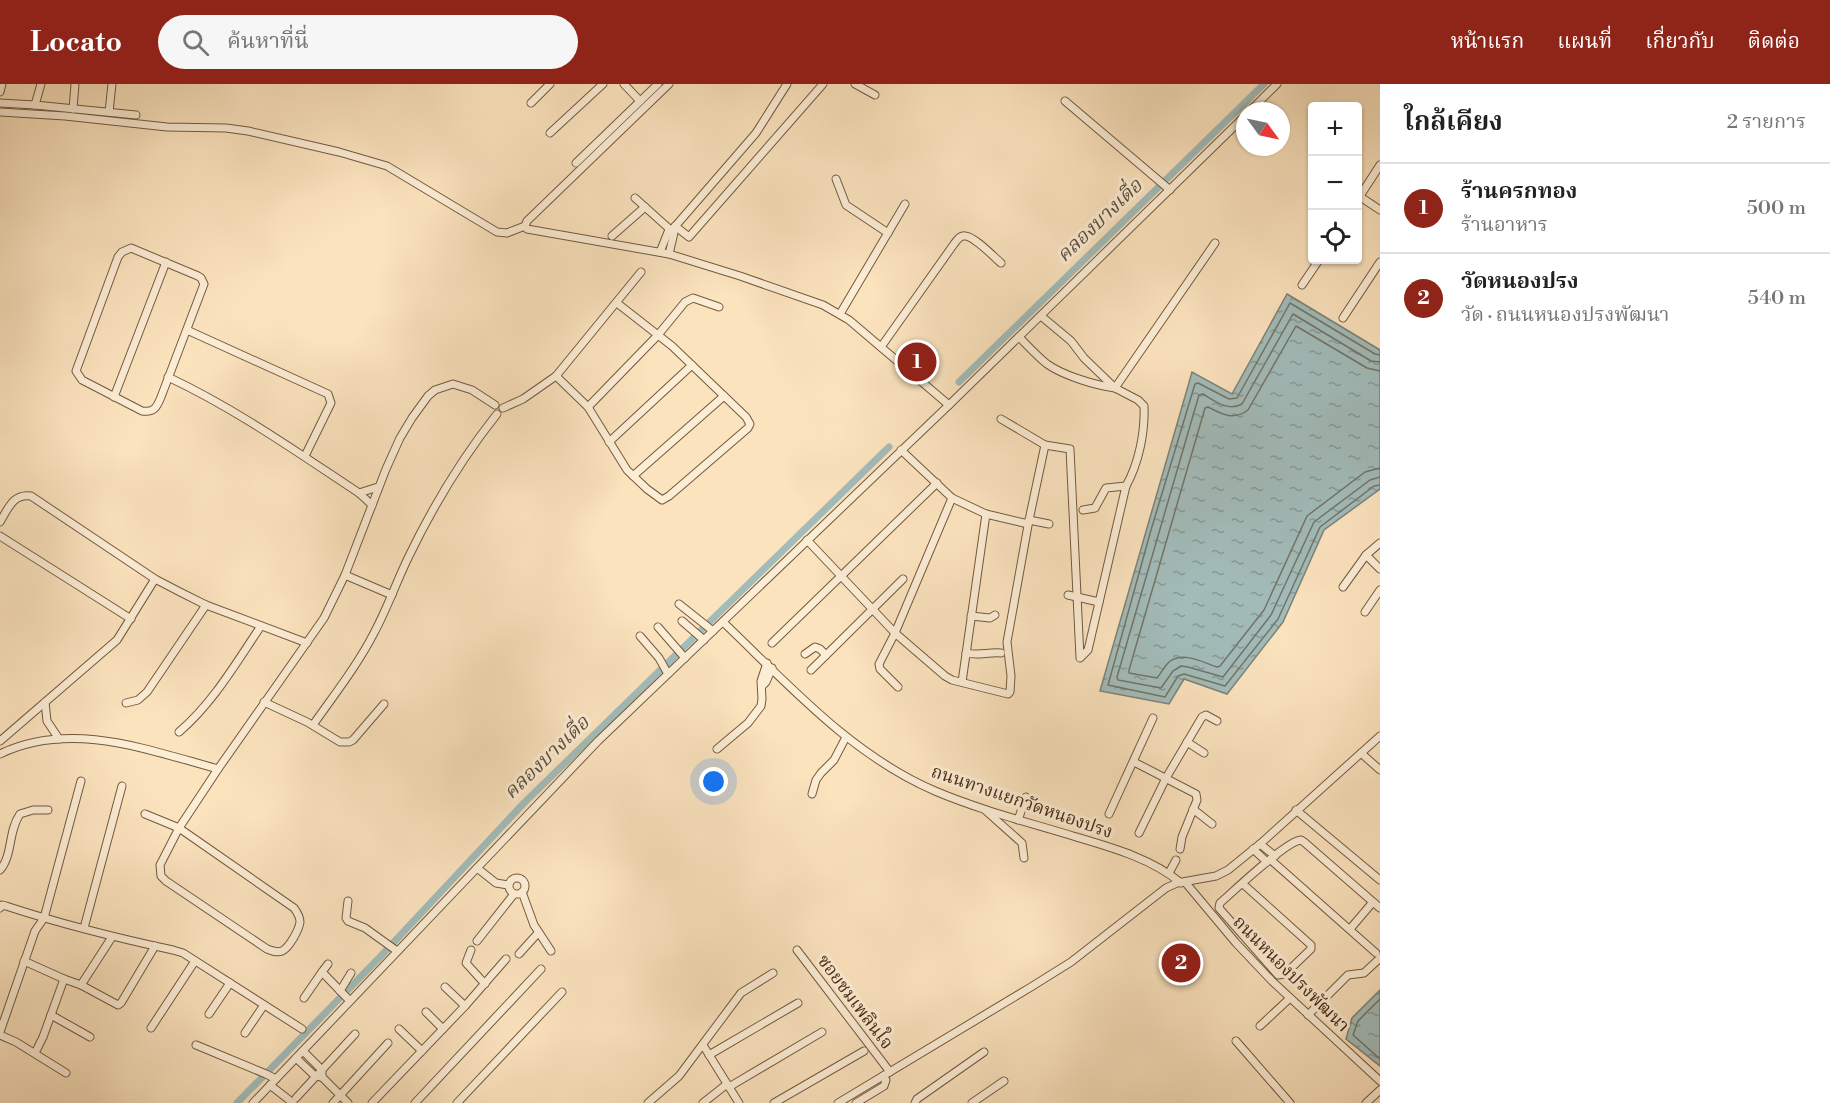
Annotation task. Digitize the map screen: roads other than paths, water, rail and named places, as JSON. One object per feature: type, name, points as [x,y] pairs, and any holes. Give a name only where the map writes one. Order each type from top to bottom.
[{"type":"street","points":[[0,92],[2,84]]},
{"type":"street","points":[[35,105],[41,84]]},
{"type":"street","points":[[73,109],[75,84]]},
{"type":"street","points":[[109,112],[112,84]]},
{"type":"street","points":[[531,103],[550,84]]},
{"type":"street","points":[[550,133],[603,84]]},
{"type":"street","points":[[624,84],[640,101]]},
{"type":"street","points":[[576,163],[658,84]]},
{"type":"street","points":[[0,112],[65,116],[167,127],[201,126],[248,131],[387,166],[496,232],[507,233],[525,226],[527,221],[669,84]]},
{"type":"street","points":[[660,252],[665,235],[674,228],[756,133],[787,84]]},
{"type":"street","points":[[635,198],[689,237],[823,84]]},
{"type":"street","points":[[855,84],[875,95]]},
{"type":"street","points":[[1259,102],[1277,84]]},
{"type":"street","points":[[1065,101],[1167,188]]},
{"type":"street","points":[[0,103],[136,115]]},
{"type":"street","points":[[253,1103],[271,1079],[303,1051],[345,996],[477,868],[682,654],[709,628],[723,622],[1041,316],[1167,188],[1236,124]]},
{"type":"street","points":[[1362,192],[1380,165]]},
{"type":"street","points":[[836,179],[846,205],[888,233]]},
{"type":"street","points":[[1362,200],[1380,210]]},
{"type":"street","points":[[840,314],[905,204]]},
{"type":"street","points":[[612,236],[645,207]]},
{"type":"street","points":[[525,226],[530,231],[669,254],[823,305],[840,314],[949,405]]},
{"type":"street","points":[[669,254],[674,238],[674,228]]},
{"type":"street","points":[[881,347],[961,236],[972,238],[1001,263]]},
{"type":"street","points":[[1115,388],[1215,243]]},
{"type":"street","points":[[131,248],[166,262],[198,276],[203,281],[203,288],[158,405],[154,410],[142,411],[82,380],[76,371],[118,257],[122,252],[131,248]]},
{"type":"street","points":[[114,397],[166,262]]},
{"type":"street","points":[[1343,318],[1380,262]]},
{"type":"street","points":[[1302,285],[1315,264]]},
{"type":"street","points":[[313,725],[372,636],[441,494],[498,409],[522,399],[556,376],[618,303],[641,272]]},
{"type":"street","points":[[588,407],[688,299],[693,298],[719,307]]},
{"type":"street","points":[[556,376],[588,407],[633,476],[662,500],[746,431],[749,421],[724,396],[672,345],[618,303]]},
{"type":"street","points":[[1001,419],[1045,445],[1070,448],[1080,658],[1088,650],[1126,486],[1140,447],[1144,410],[1142,403],[1115,388],[1084,358],[1071,341],[1041,316]]},
{"type":"street","points":[[186,330],[328,394],[331,403],[304,456]]},
{"type":"street","points":[[1019,337],[1044,361],[1059,371],[1115,388]]},
{"type":"street","points":[[609,442],[692,365]]},
{"type":"street","points":[[168,377],[216,402],[304,456],[359,493],[372,505]]},
{"type":"street","points":[[145,814],[179,828],[294,908],[299,914],[300,922],[287,947],[281,952],[267,949],[166,881],[162,876],[160,866],[179,828],[218,769],[324,618],[345,575],[378,487],[400,438],[428,396],[435,390],[453,384],[461,385],[498,409]]},
{"type":"street","points":[[633,476],[724,396]]},
{"type":"street","points":[[807,540],[895,633],[945,676],[952,680],[1008,694],[1010,692],[1010,664],[1007,642],[1028,522],[1045,445]]},
{"type":"street","points":[[901,450],[952,498],[986,514],[1049,524]]},
{"type":"street","points":[[772,643],[936,483]]},
{"type":"street","points":[[1083,510],[1095,508],[1106,488],[1126,486]]},
{"type":"street","points":[[359,493],[378,487]]},
{"type":"street","points":[[0,522],[14,499],[19,496],[31,496],[155,579],[206,605],[307,643]]},
{"type":"street","points":[[898,687],[880,669],[879,664],[895,633],[952,498]]},
{"type":"street","points":[[962,682],[986,514]]},
{"type":"street","points":[[0,536],[131,619]]},
{"type":"street","points":[[1343,586],[1366,555],[1380,543]]},
{"type":"street","points":[[1366,555],[1380,569]]},
{"type":"street","points":[[345,575],[392,595]]},
{"type":"street","points":[[0,741],[117,640],[155,579]]},
{"type":"street","points":[[811,670],[903,579]]},
{"type":"street","points":[[1365,612],[1380,590]]},
{"type":"street","points":[[1068,596],[1099,602]]},
{"type":"street","points":[[679,604],[709,628]]},
{"type":"street","points":[[126,703],[138,700],[147,692],[206,605]]},
{"type":"street","points":[[971,616],[990,618],[995,615]]},
{"type":"street","points":[[682,621],[700,637]]},
{"type":"street","name":"ถนนทางแยกวัดหนองปรง","points":[[723,622],[846,737],[913,780],[983,808],[1019,817],[1152,864],[1173,866],[1183,883]]},
{"type":"street","points":[[179,732],[209,701],[261,626]]},
{"type":"street","points":[[658,627],[682,654]]},
{"type":"street","points":[[640,636],[666,670]]},
{"type":"street","points":[[805,654],[815,647],[826,655]]},
{"type":"street","points":[[966,653],[975,655],[989,652],[1001,653]]},
{"type":"street","points":[[717,748],[755,715],[760,706],[762,687],[766,682],[769,666]]},
{"type":"street","points":[[45,702],[47,721],[59,740]]},
{"type":"street","points":[[264,702],[313,725],[340,742],[349,742],[384,704]]},
{"type":"street","points":[[1139,833],[1166,778],[1204,715],[1216,721]]},
{"type":"street","points":[[1109,814],[1154,718]]},
{"type":"street","points":[[838,1103],[1071,962],[1167,888],[1221,874],[1260,843],[1380,736]]},
{"type":"street","points":[[812,794],[820,773],[834,760],[846,737]]},
{"type":"street","points":[[0,754],[33,743],[83,738],[107,740],[218,769]]},
{"type":"street","points":[[1187,742],[1204,753]]},
{"type":"street","points":[[1361,753],[1380,770]]},
{"type":"street","points":[[1134,762],[1195,792],[1197,797],[1182,837],[1180,849]]},
{"type":"street","points":[[66,1073],[0,1033],[35,931],[44,918],[81,781]]},
{"type":"street","points":[[84,928],[122,786]]},
{"type":"street","points":[[1019,817],[1026,797]]},
{"type":"street","points":[[983,808],[1022,843],[1024,858]]},
{"type":"street","points":[[1193,809],[1212,824]]},
{"type":"street","points":[[0,870],[6,861],[12,833],[20,814],[33,810],[48,810]]},
{"type":"street","points":[[1296,810],[1380,880]]},
{"type":"street","points":[[1243,884],[1311,945],[1311,949],[1283,976],[1278,975],[1219,908],[1220,903],[1295,841],[1301,840],[1380,908]]},
{"type":"street","points":[[1260,843],[1271,859]]},
{"type":"street","points":[[1253,849],[1271,859],[1378,955],[1364,973],[1348,975],[1308,1015]]},
{"type":"street","points":[[477,868],[496,884],[508,885]]},
{"type":"street","points":[[477,941],[525,885],[521,878],[513,878],[508,885]]},
{"type":"street","name":"ถนนหนองปรงพัฒนา","points":[[1183,883],[1236,943],[1290,998],[1380,1081]]},
{"type":"street","points":[[508,885],[510,890],[518,893],[538,933],[551,951]]},
{"type":"street","points":[[348,901],[346,918],[348,921],[365,928],[393,948]]},
{"type":"street","points":[[1350,929],[1372,902]]},
{"type":"street","points":[[0,908],[2,905],[112,937],[174,950],[195,960],[302,1029]]},
{"type":"street","points":[[519,954],[538,933]]},
{"type":"street","points":[[81,985],[112,937]]},
{"type":"street","points":[[24,961],[81,985],[118,1005],[155,946]]},
{"type":"street","points":[[471,950],[466,963],[485,984]]},
{"type":"street","name":"ซอยชมเพลินใจ","points":[[797,950],[886,1074]]},
{"type":"street","points":[[372,1103],[465,1006],[506,959]]},
{"type":"street","points":[[151,1028],[195,960]]},
{"type":"street","points":[[304,998],[328,964]]},
{"type":"street","points":[[415,1103],[541,969]]},
{"type":"street","points":[[322,972],[345,996]]},
{"type":"street","points":[[345,996],[351,973]]},
{"type":"street","points":[[648,1103],[679,1076],[741,993],[772,973]]},
{"type":"street","points":[[35,1053],[64,979]]},
{"type":"street","points":[[209,1014],[230,983]]},
{"type":"street","points":[[445,987],[465,1006]]},
{"type":"street","points":[[457,1103],[562,992]]},
{"type":"street","points":[[1260,1026],[1290,998]]},
{"type":"street","points":[[709,1055],[798,1003]]},
{"type":"street","points":[[245,1033],[264,1005]]},
{"type":"street","points":[[426,1012],[443,1029]]},
{"type":"street","points":[[51,1015],[90,1037]]},
{"type":"street","points":[[399,1029],[422,1051]]},
{"type":"street","points":[[703,1103],[728,1085],[822,1032]]},
{"type":"street","points":[[196,1045],[271,1079],[294,1101],[355,1034]]},
{"type":"street","points":[[1236,1041],[1290,1103]]},
{"type":"street","points":[[333,1103],[388,1043]]},
{"type":"street","points":[[703,1045],[739,1103]]},
{"type":"street","points":[[303,1051],[320,1074],[348,1103]]},
{"type":"street","points":[[774,1103],[864,1051]]},
{"type":"street","points":[[915,1103],[917,1098],[984,1052]]},
{"type":"street","points":[[296,1058],[320,1074]]},
{"type":"street","points":[[856,1103],[884,1086],[886,1074]]},
{"type":"street","points":[[972,1103],[1004,1081]]},
{"type":"street","points":[[1366,1103],[1380,1090]]},
{"type":"water","points":[[1287,294],[1380,350],[1380,489],[1324,530],[1283,622],[1227,694],[1184,679],[1169,704],[1100,691],[1192,372],[1232,394]]},
{"type":"water","points":[[1380,990],[1380,1066],[1346,1039],[1352,1018]]},
{"type":"waterway","name":"คลองบางเดื่อ","points":[[959,382],[1264,84]]},
{"type":"waterway","name":"คลองบางเดื่อ","points":[[237,1103],[380,957],[524,803],[889,447]]},
{"type":"place","name":"ร้านครกทอง","points":[[917,362]]},
{"type":"place","name":"วัดหนองปรง","points":[[1181,963]]}]
